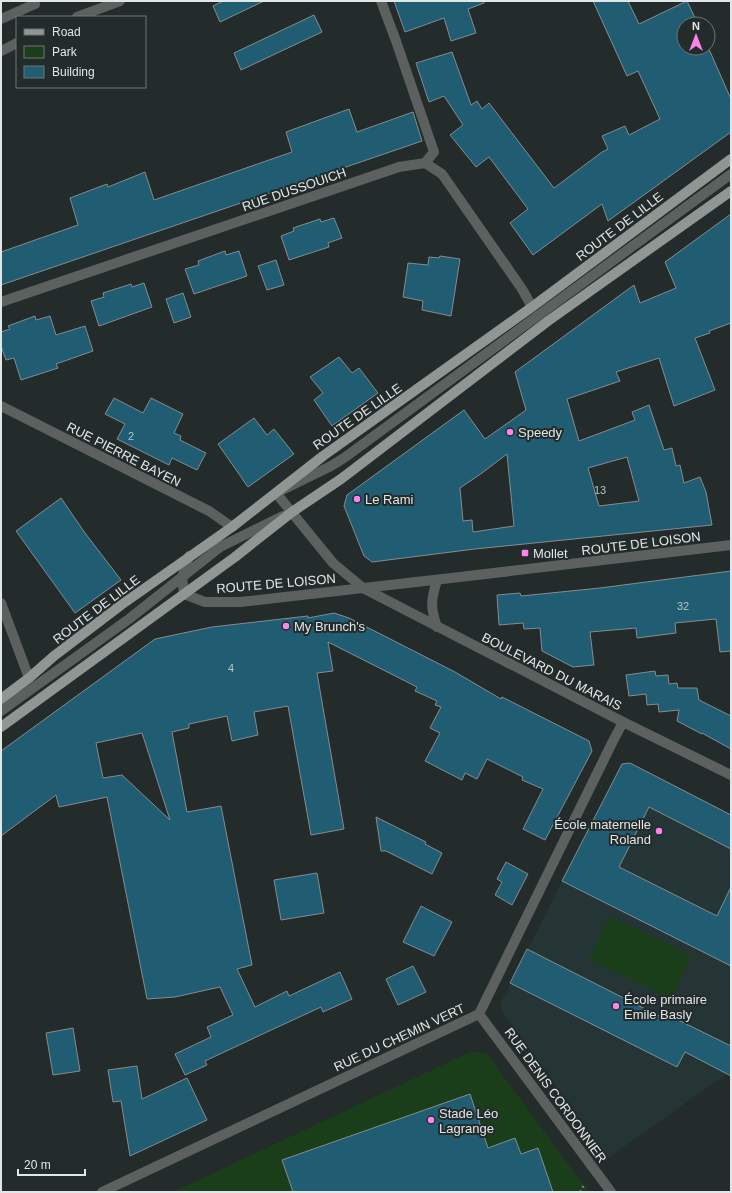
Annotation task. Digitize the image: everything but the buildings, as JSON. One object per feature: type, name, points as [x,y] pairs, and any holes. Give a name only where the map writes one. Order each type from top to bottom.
[{"type":"main road","name":"ROUTE DE LILLE","points":[[1,698],[29,678],[54,656],[121,605],[232,527],[330,451],[532,307],[731,159]]},
{"type":"main road","points":[[1,727],[235,557],[292,512],[341,479],[548,321],[731,191]]},
{"type":"street","points":[[1,19],[35,4],[34,1]]},
{"type":"street","points":[[80,16],[120,1]]},
{"type":"street","points":[[381,1],[434,152],[425,163],[442,174],[522,288],[532,307]]},
{"type":"street","points":[[1,51],[16,44]]},
{"type":"street","name":"RUE DUSSOUICH","points":[[1,302],[399,167],[425,163]]},
{"type":"street","points":[[276,493],[344,458],[731,174]]},
{"type":"street","name":"RUE PIERRE BAYEN","points":[[1,406],[209,511],[232,527]]},
{"type":"street","name":"ROUTE DE LOISON","points":[[276,493],[333,563],[363,588]]},
{"type":"street","points":[[1,711],[129,619],[220,547],[292,512]]},
{"type":"street","name":"ROUTE DE LOISON","points":[[184,594],[205,602],[240,602],[731,545]]},
{"type":"street","points":[[184,594],[182,577],[189,556]]},
{"type":"street","points":[[436,580],[432,598],[432,611],[437,627]]},
{"type":"street","name":"BOULEVARD DU MARAIS","points":[[363,588],[623,722],[731,775]]},
{"type":"street","points":[[1,603],[29,678]]},
{"type":"street","name":"RUE DU CHEMIN VERT","points":[[102,1192],[479,1014],[623,722]]},
{"type":"street","name":"RUE DENIS CORDONNIER","points":[[479,1014],[611,1192]]},
{"type":"shaded area","name":"École primaire Emile Basly","points":[[630,763],[731,815],[731,1067],[728,1073],[608,1158],[502,1011],[501,1002],[622,764]]},
{"type":"green space","points":[[610,916],[692,956],[671,999],[589,959]]},
{"type":"green space","name":"Stade Léo Lagrange","points":[[472,1051],[487,1054],[589,1192],[173,1192]]},
{"type":"place","name":"Speedy","points":[[510,432]]},
{"type":"place","name":"Le Rami","points":[[357,499]]},
{"type":"place","name":"Mollet","points":[[525,553]]},
{"type":"place","name":"My Brunch's","points":[[286,626]]},
{"type":"place","name":"École maternelle Roland","points":[[659,831]]},
{"type":"place","name":"École primaire Emile Basly","points":[[616,1006]]},
{"type":"place","name":"Stade Léo Lagrange","points":[[431,1120]]}]
